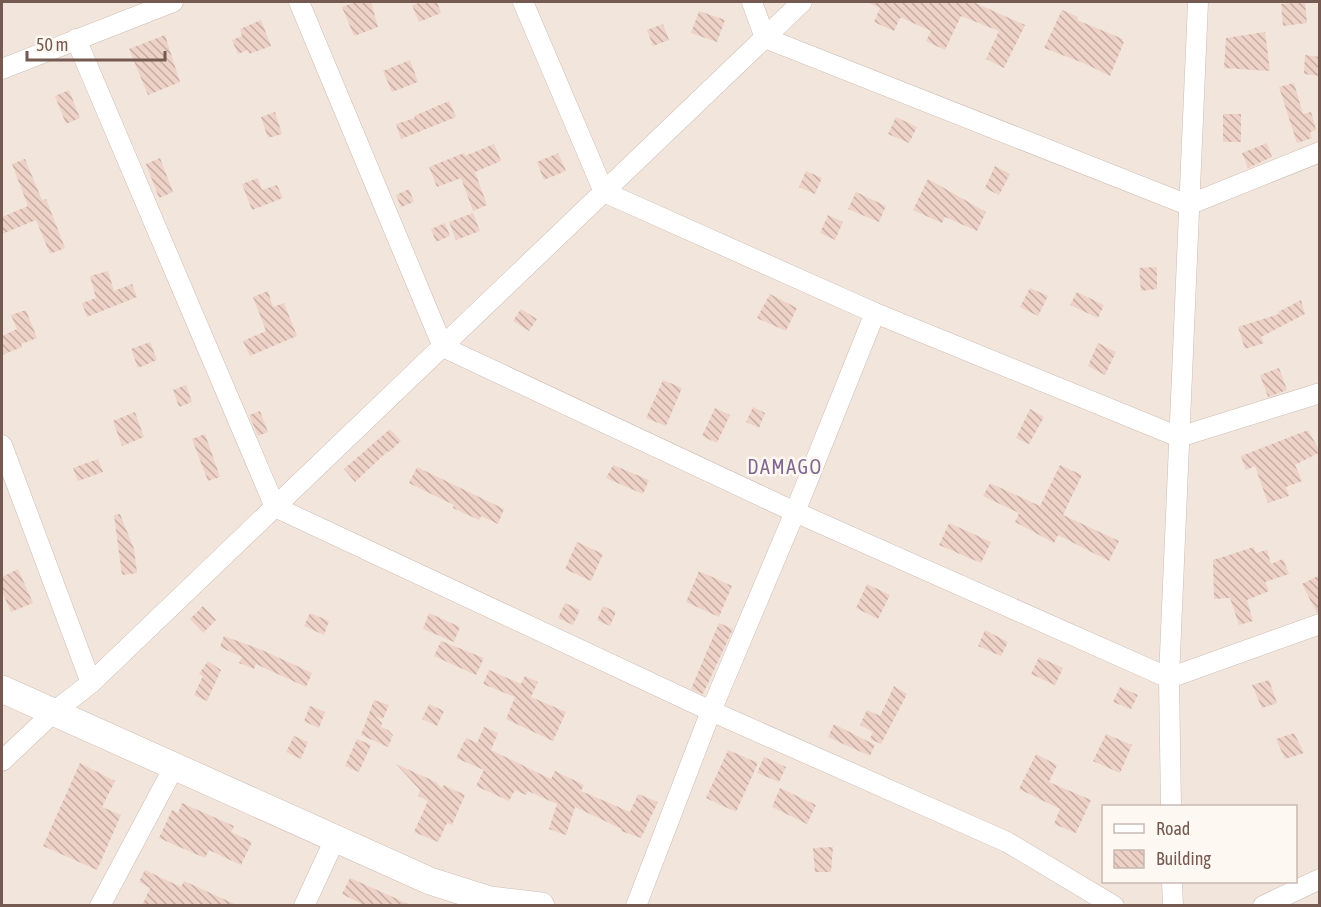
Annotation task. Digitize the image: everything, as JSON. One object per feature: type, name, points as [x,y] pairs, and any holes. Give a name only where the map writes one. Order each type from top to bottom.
[{"type":"main road","points":[[2,688],[430,881],[489,903],[541,906]]},
{"type":"street","points":[[2,69],[173,2]]},
{"type":"street","points":[[299,2],[443,347],[795,512],[1169,678],[1320,624]]},
{"type":"street","points":[[523,2],[604,192],[875,314],[1179,437],[1320,393]]},
{"type":"street","points":[[752,2],[765,38],[1188,205],[1320,152]]},
{"type":"street","points":[[2,761],[55,711],[91,683],[802,2]]},
{"type":"street","points":[[1171,805],[1169,678],[1198,2]]},
{"type":"street","points":[[76,39],[275,507],[711,711],[1007,842],[1114,906]]},
{"type":"street","points":[[636,906],[711,711],[875,314]]},
{"type":"street","points":[[2,445],[91,683]]},
{"type":"street","points":[[100,906],[174,767]]},
{"type":"street","points":[[304,906],[335,839]]},
{"type":"street","points":[[1263,906],[1320,879]]},
{"type":"street","points":[[1172,883],[1173,906]]},
{"type":"shaded area","points":[[2,2],[1319,2],[1319,905],[2,906]]},
{"type":"building","points":[[356,2],[371,2],[378,27],[354,36],[342,7]]},
{"type":"building","points":[[437,2],[441,13],[419,22],[412,5]]},
{"type":"building","points":[[867,2],[973,2],[1025,25],[1004,68],[986,59],[999,31],[961,16],[945,50],[926,41],[931,31],[902,18],[894,31],[874,22],[880,8]]},
{"type":"building","points":[[1305,2],[1307,23],[1283,26],[1281,4]]},
{"type":"building","points":[[1062,10],[1078,17],[1077,20],[1123,39],[1124,42],[1110,76],[1044,48]]},
{"type":"building","points":[[699,11],[725,20],[717,42],[691,33]]},
{"type":"building","points":[[261,20],[271,46],[249,54],[248,50],[238,54],[232,40],[242,36],[240,29]]},
{"type":"building","points":[[663,24],[669,40],[653,46],[647,30]]},
{"type":"building","points":[[1265,32],[1270,71],[1224,68],[1226,38]]},
{"type":"building","points":[[165,35],[180,82],[148,95],[129,49]]},
{"type":"building","points":[[1305,55],[1320,57],[1320,76],[1304,74]]},
{"type":"building","points":[[410,60],[418,82],[392,92],[383,71]]},
{"type":"building","points":[[1294,83],[1303,114],[1311,112],[1316,130],[1310,132],[1312,138],[1297,143],[1279,87]]},
{"type":"building","points":[[69,90],[80,118],[66,124],[55,96]]},
{"type":"building","points":[[449,101],[456,117],[401,139],[396,124],[415,118],[414,116]]},
{"type":"building","points":[[275,112],[282,134],[268,138],[261,117]]},
{"type":"building","points":[[1223,114],[1241,114],[1241,142],[1223,142]]},
{"type":"building","points":[[896,117],[917,127],[909,143],[888,134]]},
{"type":"building","points":[[1267,143],[1272,157],[1248,168],[1242,153]]},
{"type":"building","points":[[494,144],[501,161],[475,172],[487,205],[473,211],[461,178],[437,187],[429,167]]},
{"type":"building","points":[[558,153],[566,171],[544,180],[537,162]]},
{"type":"building","points":[[160,158],[173,192],[159,198],[146,164]]},
{"type":"building","points":[[25,159],[42,200],[46,199],[65,248],[50,254],[36,220],[2,234],[2,217],[28,206],[12,164]]},
{"type":"building","points":[[995,166],[1010,174],[999,195],[985,188]]},
{"type":"building","points":[[806,171],[822,178],[815,194],[799,187]]},
{"type":"building","points":[[258,178],[262,190],[277,185],[283,198],[252,210],[242,184]]},
{"type":"building","points":[[928,179],[986,212],[977,231],[945,217],[942,223],[913,210]]},
{"type":"building","points":[[409,189],[414,202],[401,207],[396,195]]},
{"type":"building","points":[[856,192],[886,206],[879,222],[848,209]]},
{"type":"building","points":[[473,213],[480,231],[456,240],[449,222]]},
{"type":"building","points":[[828,215],[843,222],[835,240],[820,233]]},
{"type":"building","points":[[445,223],[450,236],[436,242],[431,229]]},
{"type":"building","points":[[1157,267],[1157,289],[1141,291],[1139,268]]},
{"type":"building","points":[[108,271],[114,291],[132,284],[137,297],[87,317],[82,303],[96,298],[90,276]]},
{"type":"building","points":[[1030,288],[1048,296],[1038,316],[1020,307]]},
{"type":"building","points":[[268,291],[273,307],[284,303],[297,336],[250,356],[243,341],[266,331],[253,297]]},
{"type":"building","points":[[1077,292],[1104,305],[1098,318],[1070,305]]},
{"type":"building","points":[[770,294],[797,308],[786,331],[757,318]]},
{"type":"building","points":[[1301,300],[1305,314],[1261,337],[1264,343],[1245,349],[1238,327],[1279,314],[1278,312]]},
{"type":"building","points":[[521,309],[537,319],[529,331],[513,321]]},
{"type":"building","points":[[26,310],[37,338],[2,355],[2,336],[17,329],[11,315]]},
{"type":"building","points":[[150,342],[157,360],[138,368],[131,349]]},
{"type":"building","points":[[1098,343],[1116,352],[1105,375],[1088,366]]},
{"type":"building","points":[[1279,368],[1287,390],[1268,397],[1260,375]]},
{"type":"building","points":[[663,380],[682,388],[666,426],[646,418]]},
{"type":"building","points":[[186,385],[192,402],[179,407],[173,390]]},
{"type":"building","points":[[753,407],[765,413],[759,428],[746,422]]},
{"type":"building","points":[[715,408],[730,415],[717,443],[702,436]]},
{"type":"building","points":[[1030,409],[1044,417],[1029,444],[1016,438]]},
{"type":"building","points":[[260,411],[268,432],[258,436],[249,415]]},
{"type":"building","points":[[135,412],[144,437],[122,446],[113,421]]},
{"type":"building","points":[[390,429],[401,441],[355,482],[344,469]]},
{"type":"building","points":[[1308,430],[1320,452],[1295,465],[1302,481],[1286,487],[1289,496],[1268,503],[1255,466],[1246,470],[1241,456]]},
{"type":"building","points":[[205,434],[220,477],[208,481],[192,439]]},
{"type":"building","points":[[98,459],[103,472],[78,481],[73,468]]},
{"type":"building","points":[[613,465],[649,480],[643,494],[606,478]]},
{"type":"building","points":[[1060,465],[1082,475],[1063,515],[1119,541],[1109,561],[1058,535],[1054,543],[1015,522],[1019,513],[983,496],[990,483],[1040,506]]},
{"type":"building","points":[[417,467],[504,509],[498,524],[481,516],[479,520],[409,483]]},
{"type":"building","points":[[120,514],[134,549],[137,573],[122,575],[114,515]]},
{"type":"building","points":[[949,523],[991,542],[981,563],[939,545]]},
{"type":"building","points":[[577,542],[603,554],[591,581],[565,569]]},
{"type":"building","points":[[1254,547],[1256,553],[1267,550],[1271,564],[1283,559],[1289,574],[1265,582],[1269,591],[1247,600],[1253,621],[1239,625],[1230,598],[1214,599],[1213,560]]},
{"type":"building","points":[[18,569],[33,603],[11,612],[2,591],[2,577]]},
{"type":"building","points":[[699,571],[732,586],[719,617],[686,602]]},
{"type":"building","points":[[1320,575],[1320,612],[1317,613],[1302,584]]},
{"type":"building","points":[[867,584],[890,595],[878,619],[856,608]]},
{"type":"building","points":[[565,603],[580,610],[573,625],[558,618]]},
{"type":"building","points":[[203,606],[216,620],[203,633],[190,619]]},
{"type":"building","points":[[603,606],[616,612],[610,626],[597,620]]},
{"type":"building","points":[[310,613],[329,621],[324,635],[304,626]]},
{"type":"building","points":[[429,613],[460,627],[454,642],[423,629]]},
{"type":"building","points":[[719,623],[733,629],[703,694],[691,689]]},
{"type":"building","points":[[985,630],[1008,642],[1001,656],[978,646]]},
{"type":"building","points":[[224,636],[262,650],[312,673],[306,687],[256,664],[254,669],[239,663],[242,657],[220,647]]},
{"type":"building","points":[[441,641],[484,658],[476,675],[434,656]]},
{"type":"building","points":[[1039,657],[1063,668],[1055,685],[1031,674]]},
{"type":"building","points":[[208,661],[221,670],[207,701],[194,695],[203,676],[199,674]]},
{"type":"building","points":[[489,670],[521,684],[525,676],[538,682],[531,697],[566,712],[553,741],[506,719],[515,697],[483,684]]},
{"type":"building","points":[[1269,680],[1277,703],[1262,708],[1252,685]]},
{"type":"building","points":[[894,686],[907,694],[881,744],[870,739],[873,732],[860,725],[867,710],[880,716]]},
{"type":"building","points":[[1120,687],[1138,695],[1131,709],[1113,702]]},
{"type":"building","points":[[374,700],[389,705],[383,719],[375,716],[382,723],[381,727],[393,735],[388,747],[361,735]]},
{"type":"building","points":[[429,704],[444,711],[437,726],[422,719]]},
{"type":"building","points":[[310,706],[325,712],[319,728],[304,721]]},
{"type":"building","points":[[834,724],[875,745],[870,756],[828,737]]},
{"type":"building","points":[[484,727],[498,733],[491,750],[551,779],[555,771],[584,785],[581,791],[630,812],[638,794],[658,802],[641,838],[621,831],[622,829],[575,807],[566,835],[549,829],[557,804],[528,791],[526,795],[515,790],[509,801],[476,786],[484,770],[456,758],[466,738],[477,743]]},
{"type":"building","points":[[1294,733],[1304,753],[1285,759],[1276,739]]},
{"type":"building","points":[[1106,734],[1132,745],[1120,773],[1093,761]]},
{"type":"building","points":[[294,736],[308,742],[301,759],[286,752]]},
{"type":"building","points":[[357,739],[371,745],[359,772],[345,766]]},
{"type":"building","points":[[728,750],[758,763],[736,812],[706,798]]},
{"type":"building","points":[[1036,754],[1057,765],[1049,782],[1091,800],[1076,833],[1054,824],[1060,809],[1019,789]]},
{"type":"building","points":[[764,757],[786,767],[779,782],[757,773]]},
{"type":"building","points":[[80,763],[115,781],[102,807],[121,815],[97,870],[43,846]]},
{"type":"building","points":[[396,764],[436,782],[442,789],[444,785],[465,795],[452,825],[447,823],[438,842],[414,832],[428,801],[418,796],[420,790]]},
{"type":"building","points":[[780,788],[816,805],[807,824],[772,807]]},
{"type":"building","points":[[182,803],[234,826],[231,832],[252,842],[241,865],[209,850],[205,858],[159,838],[172,810],[178,813]]},
{"type":"building","points":[[833,847],[831,872],[815,872],[813,848]]},
{"type":"building","points":[[145,870],[181,887],[184,881],[239,906],[142,906],[150,888],[139,882]]},
{"type":"building","points":[[350,878],[413,906],[366,906],[342,894]]},
{"type":"district","name":"DAMAGO","points":[[785,467]]}]
